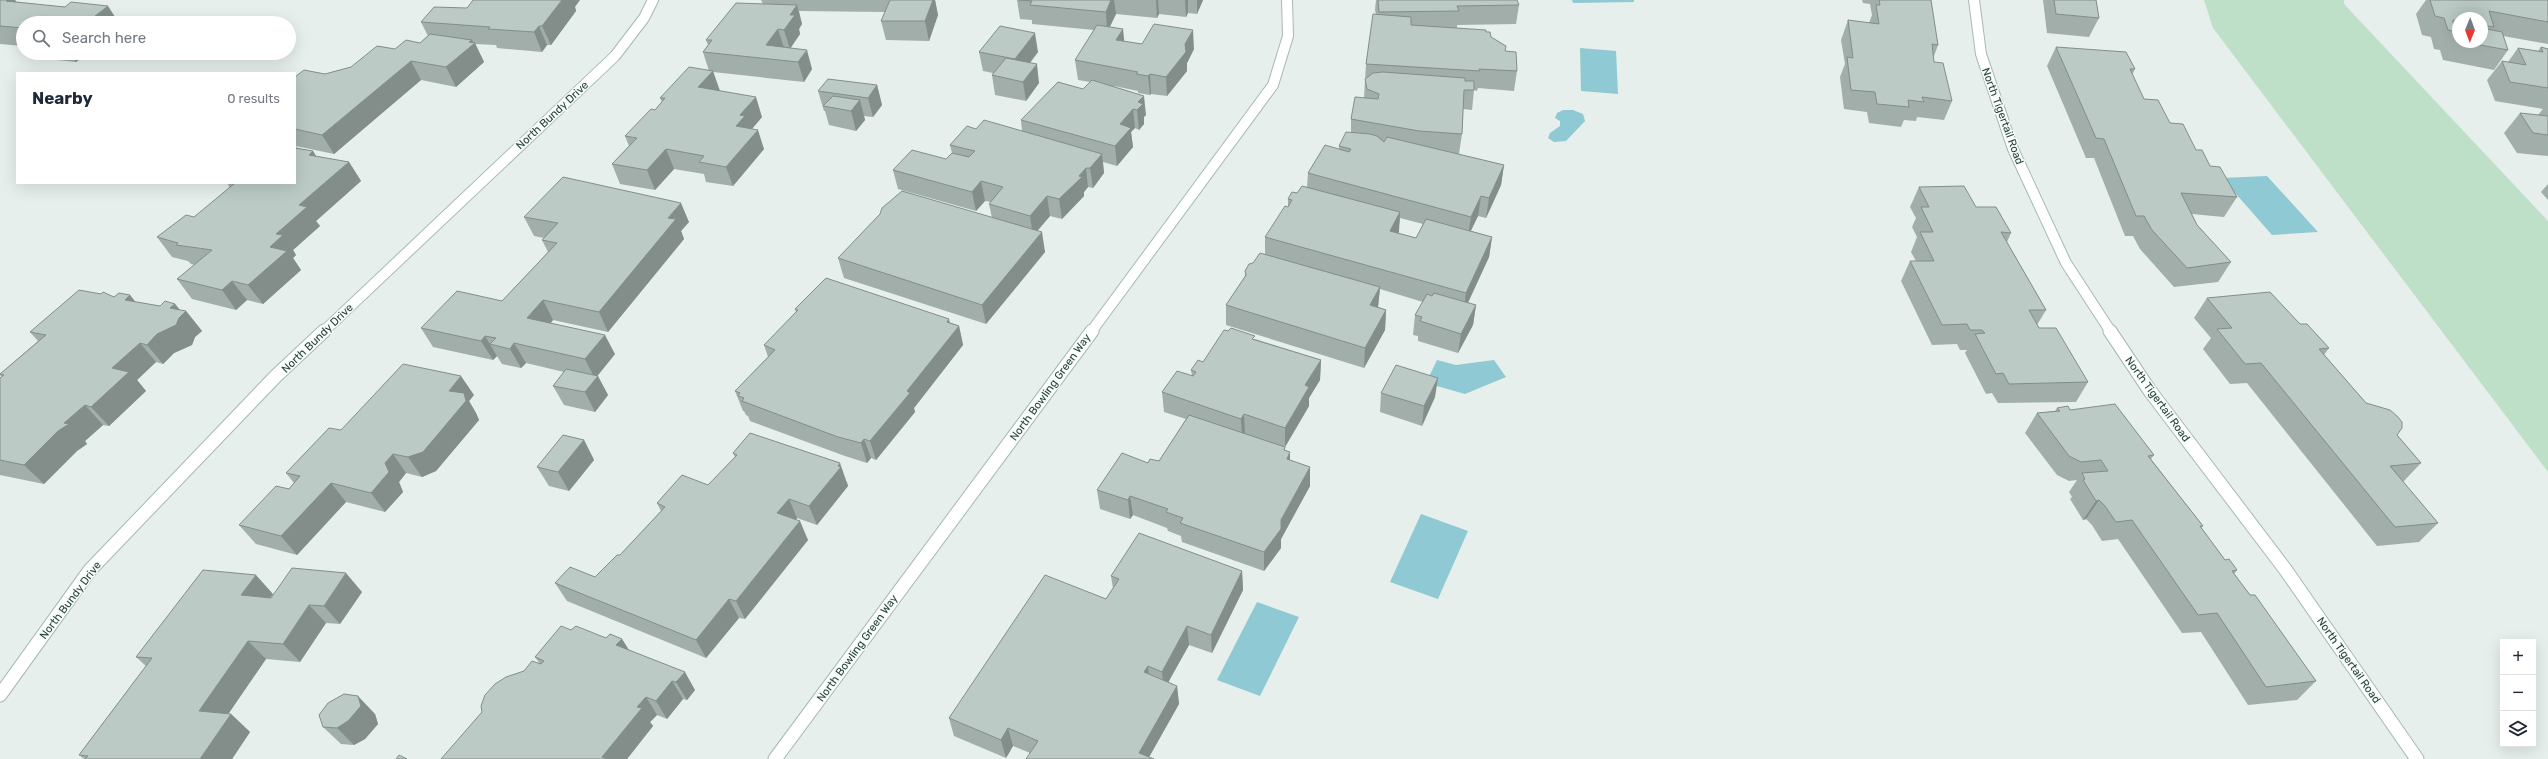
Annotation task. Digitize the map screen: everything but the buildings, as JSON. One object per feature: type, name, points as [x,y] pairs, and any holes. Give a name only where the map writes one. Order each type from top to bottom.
[{"type":"street","name":"North Bundy Drive","points":[[0,695],[90,570],[276,376],[615,56],[644,18],[653,0]]},
{"type":"street","name":"North Bowling Green Way","points":[[775,759],[1272,85],[1288,36],[1287,0]]},
{"type":"street","name":"North Tigertail Road","points":[[1974,0],[1981,54],[2013,149],[2066,263],[2150,392],[2285,569],[2417,759]]},
{"type":"green space","points":[[2204,0],[2344,0],[2344,4],[2548,221],[2548,472],[2213,28]]},
{"type":"water","points":[[1572,0],[1634,0],[1634,2],[1573,3]]},
{"type":"water","points":[[1580,48],[1616,51],[1618,94],[1581,91]]},
{"type":"water","points":[[1563,110],[1573,110],[1583,114],[1585,121],[1566,141],[1554,142],[1548,138],[1550,133],[1560,126],[1560,121],[1555,118],[1557,113]]},
{"type":"water","points":[[2267,176],[2318,232],[2272,235],[2222,178]]},
{"type":"water","points":[[1437,360],[1456,365],[1494,360],[1506,377],[1465,394],[1426,383]]},
{"type":"water","points":[[1421,514],[1468,531],[1438,599],[1390,582]]},
{"type":"water","points":[[1257,602],[1299,617],[1260,696],[1217,680]]}]
